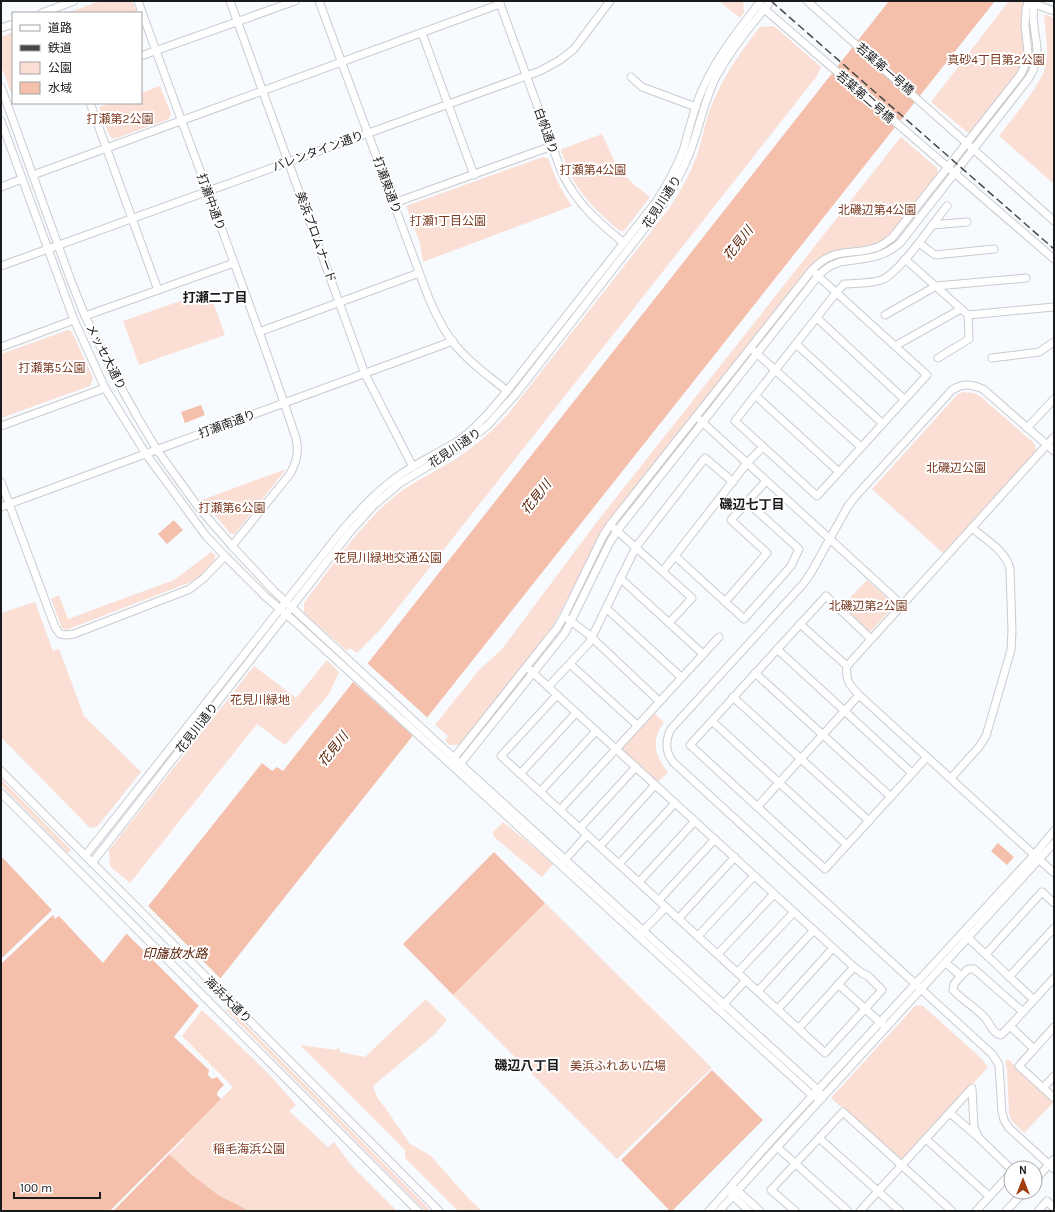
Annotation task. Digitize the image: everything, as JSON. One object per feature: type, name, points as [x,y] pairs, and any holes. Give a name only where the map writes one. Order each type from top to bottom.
[{"type":"street","points":[[45,12],[74,1]]},
{"type":"street","name":"打瀬中通り","points":[[138,1],[142,12]]},
{"type":"street","name":"美浜プロムナード","points":[[230,1],[365,374],[413,467]]},
{"type":"street","points":[[142,56],[295,1]]},
{"type":"street","name":"打瀬東通り","points":[[319,1],[419,273],[437,313],[453,341],[478,367],[507,391]]},
{"type":"street","name":"バレンタイン通り","points":[[1,266],[551,66],[574,49],[610,1]]},
{"type":"street","name":"花見川通り","points":[[289,604],[344,528],[368,501],[395,478],[458,440],[473,429],[484,419],[507,391],[656,202],[671,178],[683,149],[696,107],[711,72],[722,52],[760,4],[771,1]]},
{"type":"street","name":"若葉第一号橋","points":[[807,1],[927,106],[967,144],[1054,221]]},
{"type":"street","points":[[1032,2],[1054,11]]},
{"type":"street","points":[[453,766],[454,758],[557,628],[610,525],[812,270],[823,260],[836,253],[871,249],[880,246],[892,238],[967,144],[1028,61],[1025,25],[1026,10],[1032,2]]},
{"type":"street","points":[[453,766],[460,764],[565,633],[610,542],[617,531],[818,276],[828,266],[840,262],[880,256],[890,251],[900,243],[1029,78],[1033,71],[1037,52],[1032,2]]},
{"type":"street","points":[[33,175],[263,92],[499,3]]},
{"type":"street","name":"白帆通り","points":[[499,3],[562,174],[576,198],[599,223],[624,243]]},
{"type":"street","name":"花見川通り","points":[[85,856],[283,611],[374,505],[400,483],[462,446],[477,435],[488,426],[520,389],[662,206],[677,182],[691,151],[702,110],[717,74],[736,46],[760,4]]},
{"type":"street","name":"若葉第二号橋","points":[[760,4],[906,133],[1054,259]]},
{"type":"street","name":"打瀬中通り","points":[[142,12],[259,332],[298,446],[298,454],[290,474],[232,546]]},
{"type":"street","points":[[1,28],[12,24]]},
{"type":"street","points":[[422,33],[474,175]]},
{"type":"street","points":[[631,77],[642,87],[696,107]]},
{"type":"street","name":"メッセ大通り","points":[[1,87],[11,104],[33,175],[85,316],[118,382],[157,450],[199,508],[232,546],[350,668]]},
{"type":"street","points":[[90,104],[158,290]]},
{"type":"street","name":"メッセ大通り","points":[[1,121],[74,320],[105,388],[146,454],[188,512],[225,556],[266,597],[350,668]]},
{"type":"street","points":[[394,203],[552,146]]},
{"type":"street","points":[[1,187],[22,179]]},
{"type":"street","points":[[812,270],[836,293],[927,375],[816,496],[735,421],[836,293],[844,284],[875,282],[887,278],[919,243],[947,206]]},
{"type":"street","points":[[932,225],[967,222]]},
{"type":"street","points":[[919,243],[935,255],[994,250]]},
{"type":"street","points":[[905,259],[968,315],[1054,306]]},
{"type":"street","points":[[85,316],[234,263]]},
{"type":"street","points":[[259,332],[419,273]]},
{"type":"street","points":[[885,315],[936,286],[1026,278]]},
{"type":"street","points":[[895,346],[961,309]]},
{"type":"street","points":[[938,358],[969,339],[968,315]]},
{"type":"street","points":[[817,318],[904,399]]},
{"type":"street","points":[[1,347],[74,320]]},
{"type":"street","name":"打瀬南通り","points":[[1,507],[453,341]]},
{"type":"street","points":[[992,358],[1039,352],[1054,342]]},
{"type":"street","points":[[796,344],[883,424]]},
{"type":"street","points":[[750,348],[861,447]]},
{"type":"street","points":[[1043,1172],[1052,1164],[1009,1128],[1004,1120],[1002,1112],[1000,1069],[997,1060],[992,1054],[673,762],[667,751],[667,737],[671,729],[804,584],[848,506],[952,390],[958,386],[973,385],[983,389],[1054,451]]},
{"type":"street","points":[[1,426],[105,388]]},
{"type":"street","points":[[755,395],[839,472]]},
{"type":"street","points":[[1027,428],[1054,399]]},
{"type":"street","points":[[696,416],[902,605]]},
{"type":"street","points":[[1054,437],[847,666],[846,673],[850,687],[859,696],[1054,873]]},
{"type":"street","points":[[663,572],[747,463],[763,447]]},
{"type":"street","points":[[548,687],[592,638],[636,547],[705,458],[733,482]]},
{"type":"street","points":[[725,602],[768,553],[731,520],[766,481]]},
{"type":"street","points":[[1,482],[55,627],[60,634],[74,634],[190,589],[204,578],[225,556]]},
{"type":"street","points":[[675,556],[744,619],[791,566],[799,549],[748,502]]},
{"type":"street","points":[[610,525],[692,598],[669,622]]},
{"type":"street","points":[[951,778],[979,748],[986,736],[1011,645],[1009,564],[1004,556],[972,528]]},
{"type":"street","points":[[620,578],[703,654]]},
{"type":"street","points":[[871,639],[826,596],[690,745],[825,869],[927,757]]},
{"type":"street","points":[[606,608],[681,677]]},
{"type":"street","name":"花見川通り","points":[[92,863],[283,611]]},
{"type":"street","points":[[564,616],[592,638],[659,701]]},
{"type":"street","points":[[800,624],[847,666]]},
{"type":"street","points":[[560,810],[719,637]]},
{"type":"street","points":[[777,649],[912,773]]},
{"type":"street","points":[[570,664],[637,725]]},
{"type":"street","points":[[526,667],[556,694],[576,713],[656,785],[833,948],[854,967],[868,976],[882,990],[825,1053],[501,756],[556,694]]},
{"type":"street","points":[[350,668],[429,739],[454,758],[563,862],[822,1098]]},
{"type":"street","points":[[755,673],[891,797]]},
{"type":"street","points":[[758,807],[859,696]]},
{"type":"street","points":[[733,697],[869,821]]},
{"type":"street","points":[[520,774],[576,713]]},
{"type":"street","points":[[712,721],[847,845]]},
{"type":"street","points":[[540,792],[596,731]]},
{"type":"street","points":[[429,739],[453,766],[563,862]]},
{"type":"street","points":[[580,828],[636,767]]},
{"type":"street","name":"海浜大通り","points":[[1,771],[439,1211]]},
{"type":"street","points":[[600,846],[656,785]]},
{"type":"street","name":"海浜大通り","points":[[1,793],[106,900],[418,1211]]},
{"type":"street","points":[[619,864],[675,803]]},
{"type":"street","points":[[639,882],[695,821]]},
{"type":"street","points":[[709,1211],[1054,831]]},
{"type":"street","points":[[563,862],[587,835]]},
{"type":"street","points":[[659,900],[715,840]]},
{"type":"street","points":[[719,1211],[1054,843]]},
{"type":"street","points":[[679,918],[734,858]]},
{"type":"street","points":[[698,936],[754,876]]},
{"type":"street","points":[[986,954],[1042,892],[1054,903]]},
{"type":"street","points":[[718,954],[774,894]]},
{"type":"street","points":[[641,934],[666,907]]},
{"type":"street","points":[[738,972],[794,912]]},
{"type":"street","points":[[1009,977],[1054,928]]},
{"type":"street","points":[[758,991],[814,930]]},
{"type":"street","points":[[962,933],[1034,1000]]},
{"type":"street","points":[[778,1009],[833,948]]},
{"type":"street","points":[[946,963],[961,976]]},
{"type":"street","points":[[798,1028],[854,967]]},
{"type":"street","points":[[1023,1012],[974,969],[968,969],[953,987],[955,992],[987,1020],[992,1029],[998,1034],[1003,1034],[1054,978]]},
{"type":"street","points":[[721,1007],[746,980]]},
{"type":"street","points":[[838,984],[886,1028]]},
{"type":"street","points":[[1010,1026],[1034,1049]]},
{"type":"street","points":[[1054,1027],[1019,1066],[1054,1098]]},
{"type":"street","points":[[1043,1088],[1054,1076]]},
{"type":"street","points":[[860,1211],[972,1088],[974,1127],[978,1137]]},
{"type":"street","points":[[795,1211],[771,1190],[843,1112],[952,1211]]},
{"type":"street","points":[[950,1113],[1003,1161]]},
{"type":"street","points":[[819,1138],[900,1211]]},
{"type":"street","points":[[926,1139],[989,1196]]},
{"type":"street","points":[[777,1147],[848,1211]]},
{"type":"street","points":[[976,1211],[1003,1181]]},
{"type":"street","points":[[730,1188],[749,1211]]},
{"type":"street","points":[[735,1193],[760,1211]]},
{"type":"street","points":[[1006,1211],[1016,1200]]},
{"type":"street","points":[[1038,1211],[1047,1201],[1054,1208]]},
{"type":"green space","points":[[100,1],[132,1],[137,12],[70,12]]},
{"type":"green space","points":[[719,1],[743,1],[744,13],[740,18]]},
{"type":"green space","name":"真砂4丁目第2公園","points":[[1009,1],[1025,1],[1023,16],[1026,48],[1022,67],[971,132],[967,132],[931,102]]},
{"type":"green space","points":[[1044,14],[1054,18],[1054,184],[999,136],[1026,101],[1044,72],[1047,52]]},
{"type":"green space","name":"花見川緑地交通公園","points":[[774,26],[821,67],[817,76],[389,619],[357,653],[350,648],[347,651],[304,613],[304,603],[346,547],[382,508],[402,491],[471,448],[508,414],[668,210],[692,167],[698,152],[706,121],[728,72],[760,27]]},
{"type":"green space","points":[[12,32],[12,94],[1,66],[1,37]]},
{"type":"green space","name":"打瀬第2公園","points":[[160,86],[171,114],[169,119],[114,139],[110,137],[99,107],[109,104],[142,104],[142,93]]},
{"type":"green space","name":"打瀬第4公園","points":[[602,134],[616,165],[632,183],[650,197],[624,231],[620,231],[614,226],[585,197],[573,179],[561,151],[562,149]]},
{"type":"green space","name":"北磯辺第4公園","points":[[901,137],[937,168],[938,175],[889,237],[876,243],[831,252],[809,267],[810,269],[603,530],[553,626],[461,745],[450,745],[445,740],[448,736],[435,725],[478,671],[502,649],[596,523]]},
{"type":"green space","name":"打瀬1丁目公園","points":[[543,157],[548,158],[564,195],[572,206],[423,262],[420,243],[406,206]]},
{"type":"green space","points":[[809,279],[811,280],[760,344],[759,342]]},
{"type":"green space","points":[[209,291],[225,335],[139,365],[123,321]]},
{"type":"green space","name":"打瀬第5公園","points":[[68,330],[72,332],[93,378],[90,386],[1,418],[1,354]]},
{"type":"green space","name":"北磯辺公園","points":[[963,392],[974,393],[980,396],[1035,444],[1036,452],[943,553],[872,489],[957,395]]},
{"type":"green space","points":[[692,427],[695,428],[622,521],[620,521],[620,520]]},
{"type":"green space","name":"打瀬第6公園","points":[[286,469],[235,534],[231,534],[202,500]]},
{"type":"green space","points":[[211,552],[215,555],[215,560],[199,577],[191,582],[66,630],[62,628],[51,599],[59,595],[68,619],[174,580]]},
{"type":"green space","name":"北磯辺第2公園","points":[[867,580],[893,603],[893,607],[871,631],[868,632],[841,607]]},
{"type":"green space","points":[[35,602],[53,651],[59,649],[84,716],[141,772],[97,827],[90,828],[1,737],[1,613]]},
{"type":"green space","name":"花見川緑地","points":[[327,660],[339,672],[329,694],[285,745],[257,724],[130,883],[110,866],[109,850],[254,666],[296,698]]},
{"type":"green space","points":[[653,712],[664,722],[657,735],[656,747],[660,760],[668,772],[657,783],[621,750],[621,747]]},
{"type":"green space","points":[[1,779],[71,850],[68,853],[1,785]]},
{"type":"green space","points":[[503,822],[553,864],[542,877],[494,837],[493,832]]},
{"type":"green space","name":"美浜ふれあい広場","points":[[545,903],[712,1068],[617,1159],[453,995]]},
{"type":"green space","points":[[426,999],[447,1020],[434,1035],[373,1086],[378,1099],[410,1144],[430,1155],[470,1200],[482,1211],[458,1211],[405,1158],[405,1150],[300,1045],[336,1050],[339,1048],[340,1052],[365,1057]]},
{"type":"green space","points":[[916,1005],[923,1006],[982,1059],[988,1067],[903,1160],[900,1161],[831,1098]]},
{"type":"green space","points":[[228,1007],[431,1211],[425,1211],[226,1010]]},
{"type":"green space","name":"稲毛海浜公園","points":[[202,1010],[267,1072],[296,1105],[289,1111],[328,1147],[334,1142],[351,1165],[397,1211],[219,1211],[192,1175],[169,1154],[113,1211],[110,1211],[233,1087],[182,1036]]},
{"type":"green space","points":[[1008,1059],[1054,1102],[1024,1133],[1012,1121],[1009,1113],[1007,1070],[1005,1062]]},
{"type":"water","name":"印旛放水路","points":[[889,1],[995,1],[174,1037],[209,1070],[208,1075],[212,1079],[217,1077],[224,1085],[218,1091],[217,1095],[221,1099],[110,1211],[1,1211],[1,964],[53,915],[55,919],[59,916],[103,963],[262,763],[272,771],[277,767],[283,771]]},
{"type":"water","points":[[201,405],[205,415],[185,423],[181,412]]},
{"type":"water","points":[[174,520],[183,530],[167,544],[158,534]]},
{"type":"water","points":[[998,843],[1014,857],[1007,865],[991,851]]},
{"type":"water","points":[[494,852],[545,903],[453,995],[403,944]]},
{"type":"water","points":[[1,856],[52,910],[1,959]]},
{"type":"water","points":[[712,1070],[763,1120],[672,1211],[670,1211],[621,1160]]},
{"type":"water","points":[[169,1154],[192,1175],[218,1195],[249,1211],[113,1211]]},
{"type":"pier","points":[[366,662],[429,719],[414,737],[352,681]]},
{"type":"pier","points":[[147,905],[222,980],[200,1007],[125,932]]},
{"type":"pier","points":[[183,1138],[184,1139],[113,1211],[110,1211]]},
{"type":"railway","points":[[771,1],[1054,249]]},
{"type":"district","name":"打瀬二丁目","points":[[215,297]]},
{"type":"district","name":"磯辺七丁目","points":[[752,504]]},
{"type":"district","name":"磯辺八丁目","points":[[527,1065]]},
{"type":"water label","name":"花見川","points":[[738,243]]},
{"type":"water label","name":"花見川","points":[[536,497]]},
{"type":"water label","name":"花見川","points":[[333,749]]}]
